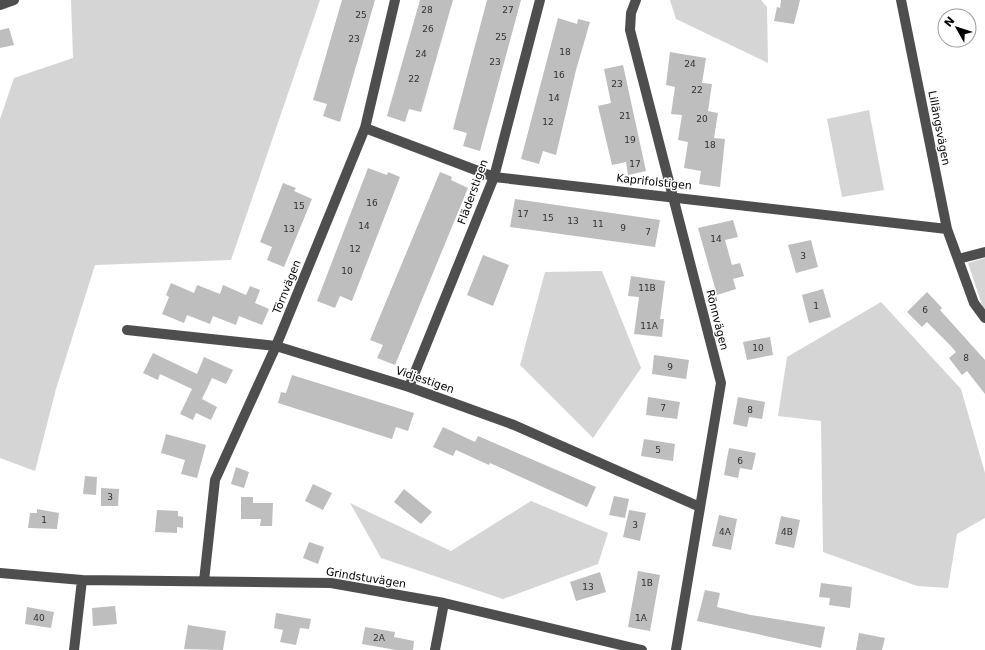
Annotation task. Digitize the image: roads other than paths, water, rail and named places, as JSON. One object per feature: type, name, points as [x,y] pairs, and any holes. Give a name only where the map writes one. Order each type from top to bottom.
[{"type":"street","points":[[0,5],[14,0]]},
{"type":"street","name":"Törnvägen","points":[[204,581],[215,480],[276,346],[365,128],[395,0]]},
{"type":"street","name":"Fläderstigen","points":[[409,386],[494,177],[540,0]]},
{"type":"street","name":"Rönnvägen","points":[[636,0],[631,13],[630,30],[721,383],[676,650]]},
{"type":"street","name":"Lillängsvägen","points":[[901,0],[947,229],[974,303],[985,318]]},
{"type":"street","name":"Kaprifolstigen","points":[[365,128],[494,177],[947,229]]},
{"type":"street","points":[[958,259],[985,252]]},
{"type":"street","name":"Vidjestigen","points":[[127,330],[276,346],[409,386],[514,425],[700,507]]},
{"type":"street","name":"Grindstuvägen","points":[[0,574],[82,580],[331,583],[444,603],[635,649]]},
{"type":"street","points":[[74,650],[82,580]]},
{"type":"street","points":[[435,650],[444,603]]}]
